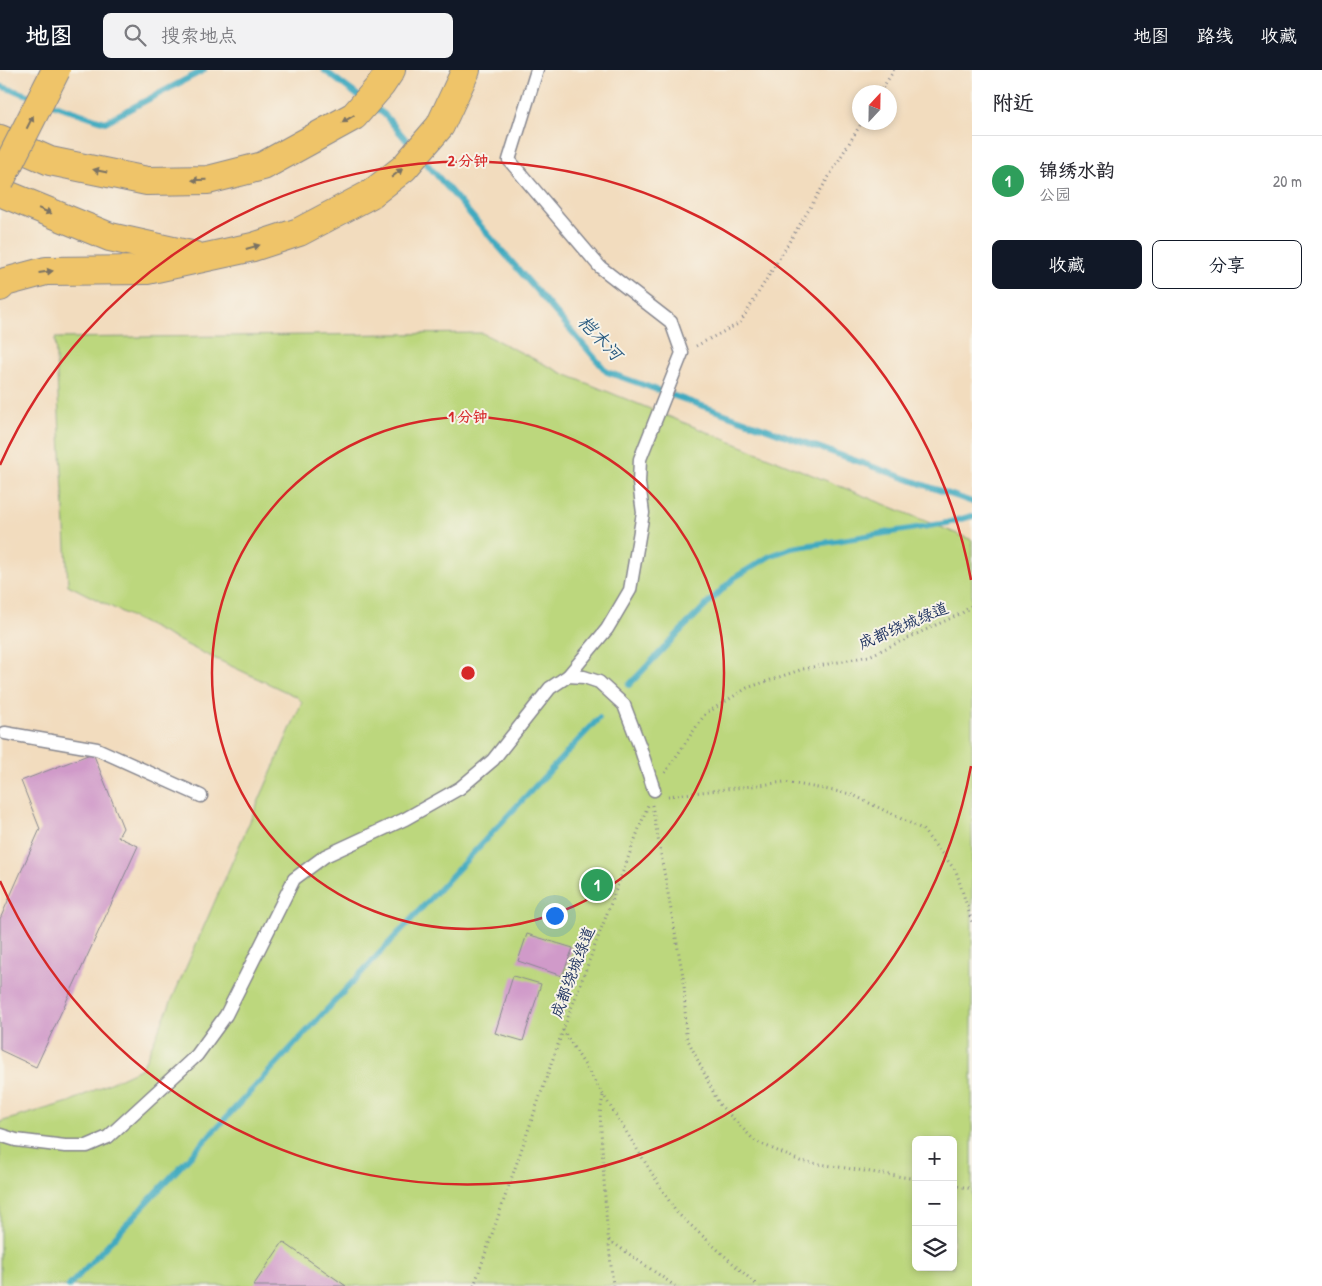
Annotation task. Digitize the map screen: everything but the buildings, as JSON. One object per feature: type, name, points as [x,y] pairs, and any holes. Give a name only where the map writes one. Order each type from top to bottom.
[{"type":"highway","points":[[0,181],[56,70]]},
{"type":"highway","points":[[0,287],[5,282],[46,270],[147,270],[253,247],[299,232],[371,194],[404,168],[440,126],[466,70]]},
{"type":"highway","points":[[0,139],[50,161],[147,181],[208,180],[263,166],[354,116],[386,75]]},
{"type":"highway","points":[[0,192],[110,237],[206,258]]},
{"type":"lane","points":[[0,1135],[16,1140],[65,1146],[87,1146],[108,1137],[197,1054],[226,1015],[294,879],[325,856],[405,819],[460,788],[493,760],[550,688],[568,676],[607,629],[630,590],[643,513],[640,459],[682,353],[671,322],[600,267],[509,160],[537,70]]},
{"type":"lane","points":[[568,676],[584,677],[599,682],[624,705],[640,747],[652,794]]},
{"type":"lane","points":[[2,736],[97,749],[200,796]]},
{"type":"path","points":[[884,85],[894,70]]},
{"type":"path","points":[[682,353],[740,323],[857,130]]},
{"type":"path","name":"成都绕城绿道","points":[[474,1286],[563,1030],[652,794],[705,714],[747,688],[802,669],[869,656],[962,614],[972,605]]},
{"type":"path","points":[[912,1178],[800,1161],[755,1141],[719,1104],[686,1036],[684,982],[652,794],[785,782],[851,794],[922,830],[956,871],[972,922]]},
{"type":"path","points":[[563,1030],[676,1212],[758,1286]]},
{"type":"path","points":[[603,1095],[600,1113],[613,1286]]},
{"type":"path","points":[[957,1186],[972,1189]]},
{"type":"path","points":[[609,1240],[675,1286]]},
{"type":"green space","points":[[482,333],[562,373],[972,540],[972,1286],[0,1286],[0,1122],[69,1102],[142,1068],[302,702],[297,697],[197,650],[68,585],[55,338]]},
{"type":"waterway","name":"桤木河","points":[[46,102],[105,122],[204,70]]},
{"type":"waterway","name":"桤木河","points":[[324,70],[361,98]]},
{"type":"waterway","name":"桤木河","points":[[0,86],[34,97]]},
{"type":"waterway","name":"桤木河","points":[[371,105],[384,114],[413,148]]},
{"type":"waterway","name":"桤木河","points":[[421,157],[607,372],[972,502]]},
{"type":"waterway","points":[[629,685],[734,578],[770,556],[792,548],[947,523],[972,516]]},
{"type":"waterway","points":[[69,1286],[599,718]]},
{"type":"place","name":"锦绣水韵","points":[[597,885]]}]
